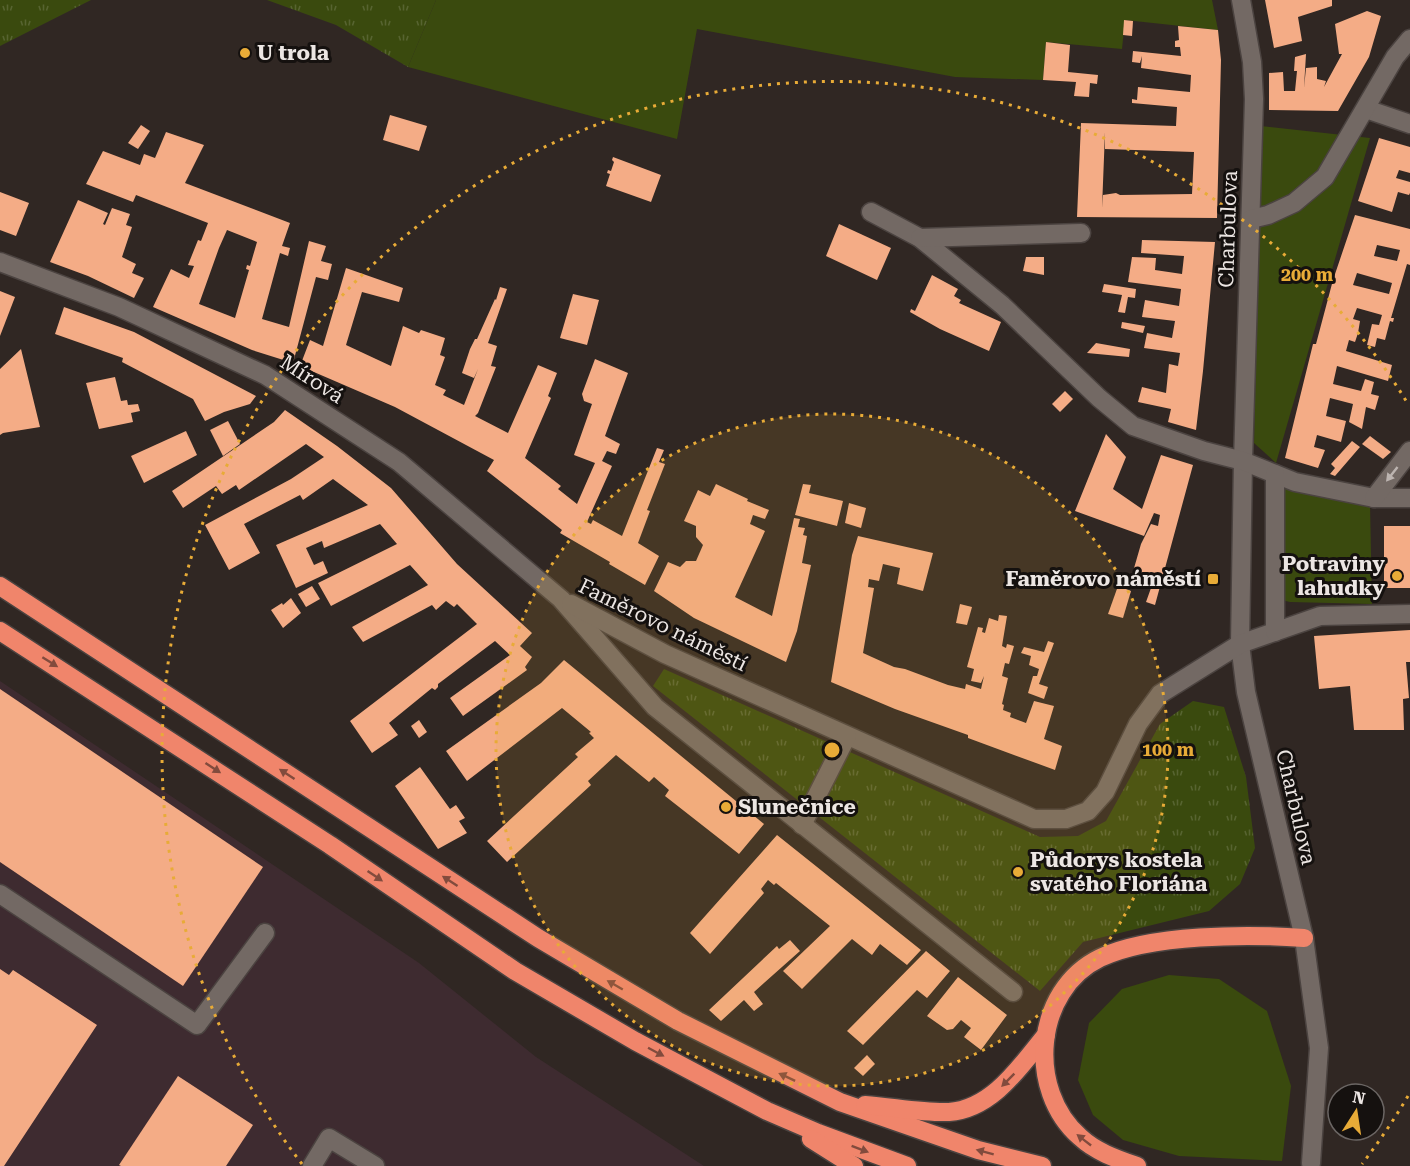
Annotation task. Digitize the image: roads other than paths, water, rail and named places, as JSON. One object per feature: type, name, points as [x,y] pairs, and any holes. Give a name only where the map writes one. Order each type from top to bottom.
[{"type":"highway","points":[[0,586],[548,944],[711,1040],[840,1102],[978,1150],[1042,1166]]},
{"type":"highway","points":[[0,631],[320,838],[515,971],[635,1041],[767,1111],[854,1166]]},
{"type":"highway","points":[[1137,1166],[1092,1146],[1080,1138],[1058,1108],[1047,1078],[1044,1050],[1056,1001],[1083,968],[1115,951],[1150,944],[1211,938],[1274,936],[1304,938]]},
{"type":"highway","points":[[840,1102],[933,1112],[964,1109],[999,1089],[1046,1035]]},
{"type":"highway","points":[[767,1111],[818,1133],[907,1166]]},
{"type":"street","name":"Charbulova","points":[[1241,0],[1252,62],[1254,99],[1240,644],[1245,692],[1304,938],[1318,1048],[1311,1163]]},
{"type":"street","points":[[1251,219],[1268,215],[1294,203],[1325,177],[1395,57],[1410,39]]},
{"type":"street","points":[[1366,109],[1410,124]]},
{"type":"street","points":[[872,212],[920,238],[1002,305],[1099,398],[1133,426],[1204,451],[1243,460],[1295,482],[1374,498],[1410,498]]},
{"type":"street","points":[[920,238],[1081,233]]},
{"type":"street","name":"Mírová","points":[[0,261],[119,307],[265,375],[399,462],[561,599]]},
{"type":"street","points":[[1374,498],[1410,451]]},
{"type":"street","points":[[1275,474],[1275,632]]},
{"type":"street","name":"Faměrovo náměstí","points":[[561,599],[665,654],[1034,819],[1066,819],[1088,811],[1105,792],[1138,724],[1160,694],[1240,644],[1320,616],[1410,614]]},
{"type":"street","name":"Faměrovo náměstí","points":[[561,599],[655,707],[1013,992]]},
{"type":"street","points":[[802,825],[847,736]]},
{"type":"street","points":[[0,894],[196,1025],[265,933]]},
{"type":"street","points":[[312,1166],[330,1138],[375,1166]]},
{"type":"place","name":"U trola","points":[[245,53]]},
{"type":"place","name":"Potraviny lahudky","points":[[1397,576]]},
{"type":"place","name":"Faměrovo náměstí","points":[[1213,579]]},
{"type":"place","name":"Slunečnice","points":[[726,807]]},
{"type":"place","name":"Půdorys kostela svatého Floriána","points":[[1018,872]]}]
